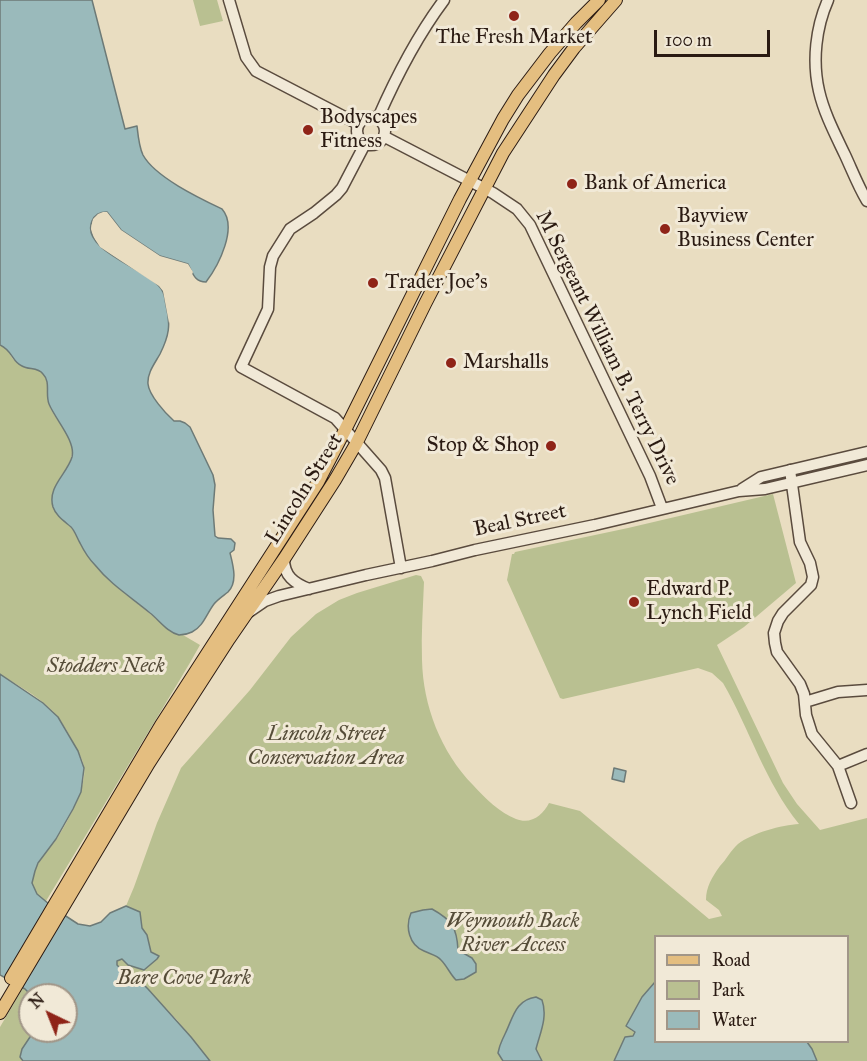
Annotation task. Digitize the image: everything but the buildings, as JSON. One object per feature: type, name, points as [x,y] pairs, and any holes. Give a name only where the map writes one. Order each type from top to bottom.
[{"type":"main road","name":"Lincoln Street","points":[[0,1013],[5,993],[194,672],[306,500],[345,430],[469,181],[503,119],[535,72],[576,23],[599,0]]},
{"type":"main road","name":"Lincoln Street","points":[[60,902],[196,689],[284,560],[335,480],[356,444],[502,153],[574,48],[616,0]]},
{"type":"street","points":[[229,0],[246,57],[252,66],[262,74],[358,124]]},
{"type":"street","points":[[378,118],[418,39],[444,0]]},
{"type":"street","points":[[828,0],[820,24],[817,44],[816,64],[819,91],[828,119],[867,201]]},
{"type":"street","points":[[366,117],[378,118],[386,127],[385,137],[378,144],[365,144],[358,138],[358,124],[366,117]]},
{"type":"street","name":"M Sergeant William B. Terry Drive","points":[[385,137],[484,188],[518,209],[530,225],[650,476],[662,508]]},
{"type":"street","points":[[365,144],[342,188],[314,213],[290,229],[271,259],[268,309],[241,367],[334,418],[381,470],[385,478],[401,568]]},
{"type":"street","name":"Beal Street","points":[[739,491],[761,477],[867,452]]},
{"type":"street","name":"Beal Street","points":[[246,614],[265,601],[309,589],[662,508],[739,491],[765,489],[867,465]]},
{"type":"street","points":[[790,470],[801,542],[810,562],[813,577],[811,585],[778,621],[774,633],[775,643],[777,652],[800,684],[812,734],[838,766],[851,803]]},
{"type":"street","points":[[284,560],[286,572],[290,578],[309,589]]},
{"type":"street","points":[[805,702],[838,692],[867,690]]},
{"type":"street","points":[[838,766],[867,754]]},
{"type":"green space","points":[[193,0],[217,0],[223,21],[200,26]]},
{"type":"green space","name":"Stodders Neck","points":[[0,345],[18,364],[44,374],[47,381],[49,405],[71,441],[70,461],[53,491],[53,505],[56,512],[72,529],[89,557],[107,578],[169,629],[200,645],[46,901],[34,889],[32,879],[39,863],[56,840],[70,815],[82,784],[84,767],[70,736],[53,711],[0,674]]},
{"type":"green space","points":[[773,494],[796,583],[744,627],[717,645],[783,783],[797,804],[820,830],[867,818],[867,1061],[817,1061],[808,1043],[849,1043],[849,935],[654,935],[654,983],[639,1004],[631,1030],[635,1032],[633,1036],[625,1038],[614,1061],[210,1061],[177,1020],[138,979],[126,974],[117,965],[117,961],[122,959],[144,970],[158,956],[151,952],[147,935],[142,928],[140,912],[126,906],[157,823],[181,768],[250,690],[291,637],[316,614],[339,600],[416,575],[421,576],[424,582],[422,660],[426,694],[443,743],[462,772],[488,800],[521,821],[536,818],[549,803],[580,811],[709,919],[722,916],[719,910],[706,900],[708,886],[733,849],[744,840],[759,833],[799,824],[767,773],[723,683],[712,673],[698,668],[560,698],[507,580],[512,554]]},
{"type":"green space","points":[[18,996],[18,1043],[26,1043],[20,1057],[23,1061],[0,1061],[0,1027]]},
{"type":"water","points":[[0,0],[92,0],[125,129],[137,126],[143,155],[157,171],[178,186],[222,209],[226,217],[228,226],[225,246],[206,282],[196,279],[188,264],[160,256],[121,230],[107,212],[100,213],[92,221],[91,232],[96,242],[157,284],[163,292],[168,330],[163,348],[149,376],[149,388],[158,404],[170,418],[190,427],[213,475],[215,536],[231,539],[235,543],[234,550],[230,553],[234,573],[231,588],[214,604],[199,627],[187,634],[179,635],[171,631],[108,579],[89,558],[72,529],[56,513],[53,507],[53,493],[70,463],[71,444],[49,404],[45,377],[39,370],[16,362],[8,350],[0,345]]},
{"type":"water","points":[[0,674],[43,703],[58,717],[78,751],[84,768],[81,792],[73,809],[35,871],[32,883],[37,894],[78,924],[90,926],[101,922],[110,913],[126,906],[140,912],[142,928],[147,935],[151,952],[159,956],[144,970],[128,965],[122,959],[117,961],[117,965],[148,989],[210,1061],[23,1061],[20,1057],[26,1043],[78,1043],[78,983],[18,983],[18,985],[0,975]]},
{"type":"water","points":[[614,768],[626,771],[624,782],[612,779]]},
{"type":"water","points":[[432,909],[449,921],[455,930],[458,950],[472,958],[476,964],[476,972],[464,979],[456,980],[439,958],[419,948],[412,940],[408,924],[411,913]]},
{"type":"water","points":[[654,983],[654,1043],[808,1043],[817,1061],[614,1061],[625,1037],[633,1036],[635,1032],[626,1026],[642,997]]},
{"type":"water","points":[[536,997],[542,1000],[544,1006],[543,1025],[536,1049],[542,1061],[503,1061],[498,1053],[513,1016],[523,1002]]},
{"type":"pier","points":[[107,212],[121,230],[160,256],[188,264],[193,272],[191,277],[186,267],[158,258],[119,232],[105,215],[95,221],[94,228],[102,245],[142,270],[165,289],[172,317],[169,323],[163,291],[159,286],[100,247],[95,239],[91,229],[93,219]]},
{"type":"place","name":"The Fresh Market","points":[[514,16]]},
{"type":"place","name":"Bodyscapes Fitness","points":[[308,130]]},
{"type":"place","name":"Bank of America","points":[[572,184]]},
{"type":"place","name":"Bayview Business Center","points":[[665,229]]},
{"type":"place","name":"Trader Joe's","points":[[373,283]]},
{"type":"place","name":"Marshalls","points":[[451,363]]},
{"type":"place","name":"Stop & Shop","points":[[551,446]]},
{"type":"place","name":"Edward P. Lynch Field","points":[[634,602]]},
{"type":"park label","name":"Lincoln Street Conservation Area","points":[[326,747]]},
{"type":"park label","name":"Weymouth Back River Access","points":[[513,934]]},
{"type":"park label","name":"Bare Cove Park","points":[[184,979]]}]
